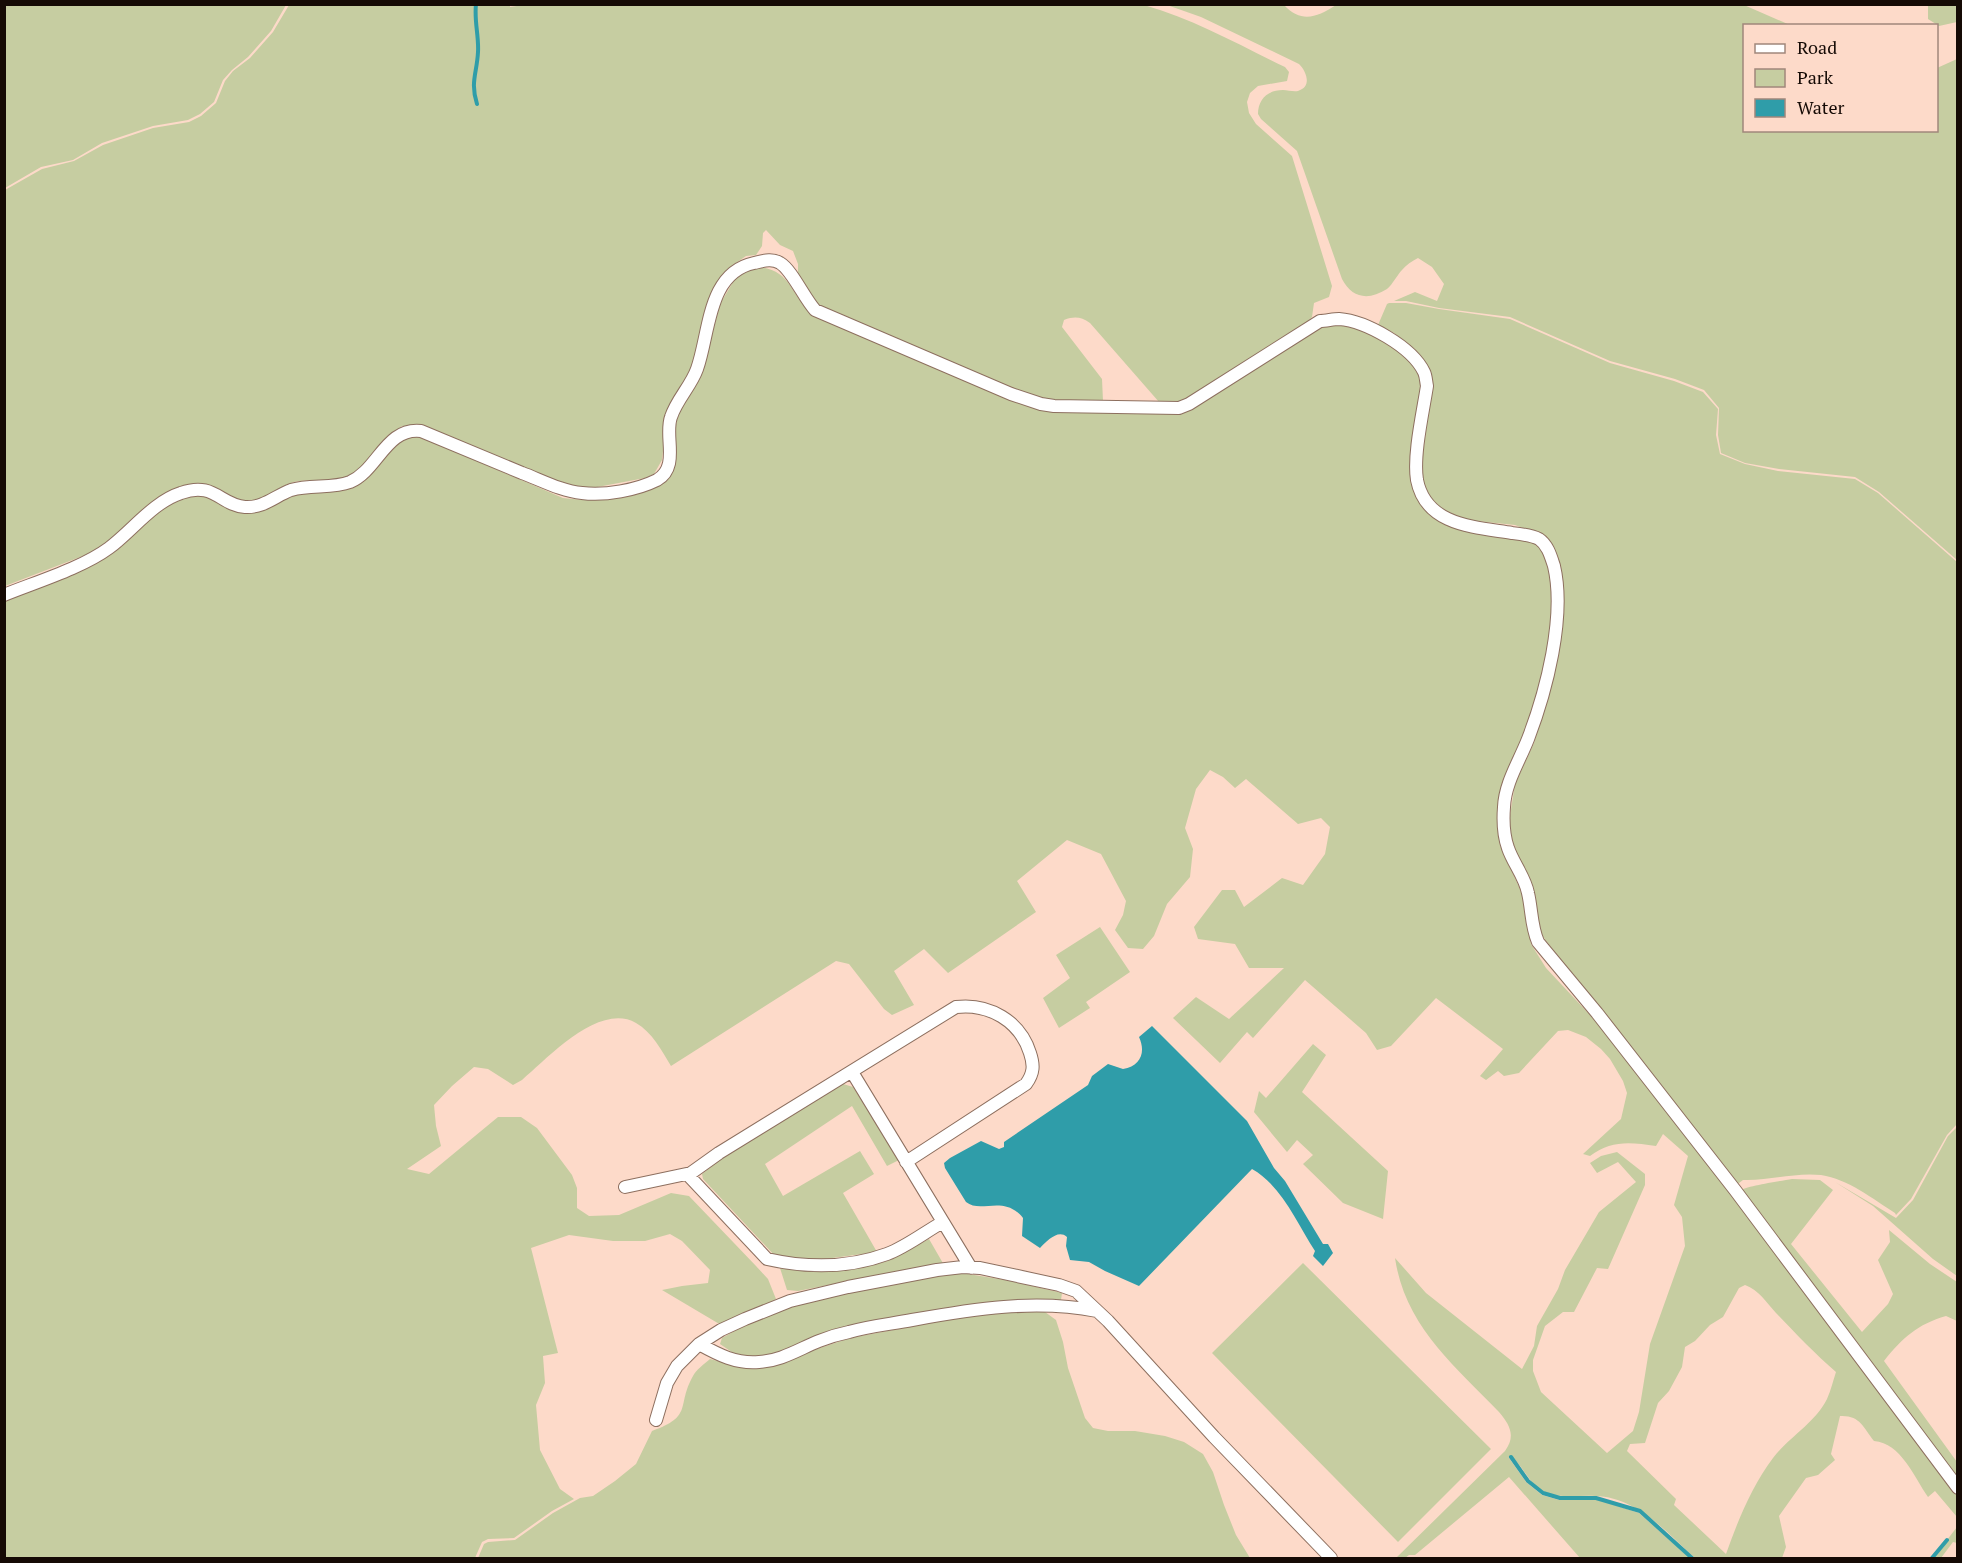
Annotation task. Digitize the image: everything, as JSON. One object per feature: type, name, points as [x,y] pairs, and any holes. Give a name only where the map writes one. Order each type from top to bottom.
[{"type":"street","points":[[4,595],[108,549],[167,499],[182,492],[198,490],[214,492],[236,506],[247,507],[262,506],[291,490],[348,483],[360,477],[370,468],[390,442],[409,430],[421,431],[535,478],[583,494],[632,488],[656,481],[664,475],[669,465],[670,418],[696,370],[703,349],[711,307],[720,290],[735,272],[749,264],[769,259],[780,263],[792,275],[804,299],[814,310],[1011,394],[1054,406],[1179,408],[1320,321],[1339,319],[1360,324],[1378,332],[1399,345],[1416,360],[1424,373],[1427,386],[1416,464],[1417,479],[1427,504],[1437,514],[1465,525],[1527,535],[1539,540],[1548,549],[1554,567],[1557,598],[1554,634],[1543,695],[1508,786],[1504,807],[1508,847],[1528,892],[1532,928],[1538,942],[1584,997],[1735,1190],[1958,1488]]},
{"type":"street","points":[[625,1188],[687,1174],[956,1007],[969,1005],[1004,1017],[1014,1025],[1027,1044],[1034,1064],[1032,1076],[1026,1084],[906,1162]]},
{"type":"street","points":[[852,1072],[971,1268]]},
{"type":"street","points":[[687,1174],[767,1259],[786,1263],[816,1266],[861,1262],[889,1254],[943,1222]]},
{"type":"street","points":[[656,1420],[667,1383],[677,1366],[699,1344],[737,1322],[790,1301],[937,1270],[971,1268],[1059,1285],[1076,1292],[1098,1311],[1214,1437],[1331,1558]]},
{"type":"street","points":[[699,1344],[733,1360],[762,1362],[789,1355],[819,1341],[852,1331],[973,1310],[1012,1305],[1075,1307],[1098,1311]]},
{"type":"green space","points":[[5,4],[286,5],[271,31],[223,80],[214,102],[200,114],[188,120],[153,126],[102,143],[73,160],[41,167],[5,188]]},
{"type":"green space","points":[[510,4],[510,7],[530,4],[1144,5],[1163,11],[1216,33],[1285,67],[1289,72],[1287,81],[1258,86],[1250,93],[1247,102],[1249,113],[1256,124],[1292,156],[1332,286],[1329,297],[1314,303],[1312,317],[1302,328],[1213,387],[1178,403],[1159,402],[1090,323],[1078,318],[1064,320],[1062,327],[1102,379],[1103,401],[1060,401],[1018,391],[817,307],[798,275],[798,264],[793,251],[780,245],[766,230],[763,233],[762,246],[756,255],[746,256],[733,265],[724,277],[697,354],[665,432],[662,460],[654,474],[645,478],[587,489],[572,488],[415,426],[402,426],[389,437],[361,470],[347,478],[332,481],[294,482],[248,503],[207,485],[182,487],[170,492],[114,538],[88,554],[5,586],[5,190],[42,169],[74,161],[103,145],[153,128],[189,122],[201,116],[216,103],[225,81],[233,71],[250,58],[273,32],[289,5]]},
{"type":"green space","points":[[1167,5],[1284,5],[1303,17],[1322,13],[1336,5],[1744,5],[1788,24],[1743,24],[1743,132],[1938,132],[1938,68],[1957,59],[1957,560],[1879,492],[1855,477],[1745,463],[1721,453],[1718,435],[1719,408],[1704,390],[1675,379],[1610,361],[1510,317],[1394,301],[1415,292],[1437,301],[1444,284],[1432,267],[1418,258],[1405,266],[1389,287],[1380,293],[1361,296],[1351,290],[1342,279],[1297,151],[1258,114],[1262,100],[1268,94],[1278,90],[1298,91],[1305,86],[1307,79],[1302,67],[1201,17]]},
{"type":"green space","points":[[1928,5],[1957,5],[1957,22],[1939,26],[1928,19]]},
{"type":"green space","points":[[753,266],[775,272],[788,282],[811,313],[1007,399],[1169,413],[1325,324],[1367,332],[1381,338],[1405,355],[1422,377],[1415,491],[1422,504],[1441,521],[1463,530],[1523,538],[1534,542],[1542,548],[1547,560],[1551,603],[1546,662],[1539,691],[1499,803],[1497,816],[1500,845],[1525,900],[1531,944],[1546,968],[1620,1047],[1958,1494],[1957,1517],[1935,1491],[1928,1497],[1899,1454],[1883,1443],[1874,1441],[1857,1420],[1840,1416],[1831,1454],[1835,1460],[1818,1475],[1806,1478],[1779,1516],[1786,1547],[1782,1558],[1695,1558],[1662,1527],[1637,1509],[1610,1498],[1563,1496],[1545,1492],[1534,1485],[1519,1464],[1510,1456],[1509,1458],[1526,1482],[1542,1495],[1559,1500],[1596,1499],[1639,1513],[1690,1558],[1580,1558],[1509,1477],[1415,1555],[1396,1558],[1505,1451],[1511,1435],[1509,1426],[1499,1412],[1449,1361],[1420,1324],[1400,1282],[1395,1258],[1426,1293],[1522,1369],[1534,1346],[1537,1326],[1558,1289],[1565,1270],[1599,1212],[1636,1182],[1618,1162],[1597,1173],[1590,1163],[1601,1156],[1617,1152],[1645,1174],[1645,1185],[1608,1269],[1597,1268],[1574,1312],[1563,1312],[1545,1326],[1533,1360],[1533,1371],[1541,1392],[1607,1453],[1633,1431],[1639,1412],[1650,1344],[1685,1246],[1682,1217],[1674,1205],[1688,1156],[1663,1134],[1656,1146],[1621,1144],[1606,1147],[1590,1156],[1583,1154],[1621,1119],[1627,1093],[1610,1059],[1601,1049],[1586,1037],[1568,1030],[1558,1031],[1519,1073],[1504,1076],[1498,1071],[1486,1080],[1480,1076],[1503,1049],[1436,998],[1391,1046],[1377,1050],[1366,1033],[1305,980],[1253,1038],[1247,1032],[1220,1063],[1173,1018],[1196,997],[1229,1019],[1284,968],[1249,968],[1235,944],[1198,939],[1194,927],[1222,890],[1235,890],[1244,907],[1282,878],[1303,885],[1325,854],[1330,827],[1321,818],[1298,824],[1246,779],[1235,788],[1223,777],[1210,770],[1196,789],[1185,828],[1193,849],[1190,877],[1167,904],[1154,936],[1143,949],[1128,948],[1115,930],[1123,915],[1126,901],[1101,854],[1067,840],[1017,881],[1036,912],[948,973],[924,949],[894,971],[914,1005],[892,1015],[884,1009],[849,964],[836,961],[671,1066],[656,1042],[642,1027],[622,1019],[606,1020],[575,1035],[513,1085],[488,1069],[474,1067],[434,1105],[441,1146],[407,1169],[429,1174],[498,1117],[521,1117],[537,1128],[572,1175],[577,1188],[577,1208],[589,1216],[619,1215],[671,1193],[689,1196],[768,1279],[776,1299],[721,1325],[662,1290],[708,1283],[710,1270],[682,1241],[670,1234],[645,1241],[613,1241],[569,1235],[531,1248],[558,1353],[543,1356],[545,1383],[536,1405],[540,1450],[560,1489],[574,1499],[552,1511],[514,1538],[488,1539],[482,1542],[475,1558],[5,1558],[5,599],[92,563],[170,501],[200,493],[246,513],[258,512],[271,507],[294,494],[335,491],[392,445],[410,435],[421,437],[563,498],[614,499],[651,489],[662,483],[679,412],[707,355],[720,304],[736,277]],"holes":[[[1745,1285],[1762,1297],[1836,1372],[1822,1408],[1779,1450],[1758,1480],[1726,1554],[1674,1505],[1676,1499],[1627,1451],[1630,1444],[1645,1443],[1658,1403],[1669,1391],[1682,1367],[1685,1347],[1723,1317],[1739,1288]]]},
{"type":"green space","points":[[1389,303],[1406,303],[1510,319],[1610,363],[1674,381],[1703,392],[1718,409],[1716,435],[1720,454],[1745,464],[1778,471],[1855,479],[1878,493],[1957,562],[1957,1124],[1947,1135],[1911,1199],[1896,1215],[1860,1190],[1821,1175],[1743,1180],[1735,1186],[1540,933],[1511,845],[1509,822],[1515,784],[1534,743],[1559,651],[1563,601],[1561,568],[1553,546],[1544,536],[1515,525],[1452,517],[1431,499],[1422,481],[1422,462],[1432,385],[1419,356],[1394,333],[1378,325]]},
{"type":"green space","points":[[1100,927],[1130,972],[1086,1002],[1090,1008],[1059,1028],[1043,998],[1070,978],[1056,955]]},
{"type":"green space","points":[[1313,1044],[1326,1055],[1302,1092],[1388,1171],[1383,1219],[1343,1203],[1303,1164],[1313,1155],[1297,1140],[1287,1152],[1254,1112],[1259,1091],[1266,1098]]},
{"type":"green space","points":[[840,1083],[853,1087],[899,1160],[887,1166],[852,1106],[765,1164],[783,1196],[860,1151],[874,1174],[843,1193],[877,1252],[810,1261],[775,1256],[703,1179],[702,1174],[721,1159]]},
{"type":"green space","points":[[1957,1127],[1957,1276],[1933,1259],[1873,1206],[1835,1182],[1896,1218],[1913,1200],[1948,1136]]},
{"type":"green space","points":[[1792,1179],[1820,1180],[1833,1190],[1791,1244],[1862,1332],[1888,1304],[1893,1294],[1878,1260],[1890,1242],[1889,1230],[1930,1264],[1957,1282],[1957,1321],[1946,1316],[1927,1323],[1897,1345],[1884,1361],[1957,1462],[1957,1482],[1739,1191]]},
{"type":"green space","points":[[929,1239],[944,1265],[798,1291],[787,1290],[780,1268],[806,1270],[862,1267],[892,1259]]},
{"type":"green space","points":[[1303,1263],[1491,1449],[1398,1542],[1212,1353]]},
{"type":"green space","points":[[962,1273],[1062,1293],[1061,1300],[960,1309],[756,1358],[739,1357],[720,1344],[722,1338],[756,1320],[790,1307],[914,1278]]},
{"type":"green space","points":[[1029,1310],[1045,1312],[1056,1320],[1068,1368],[1085,1418],[1093,1428],[1165,1436],[1184,1442],[1203,1454],[1213,1472],[1236,1535],[1250,1558],[478,1558],[484,1544],[515,1540],[553,1513],[580,1498],[593,1496],[636,1464],[652,1431],[665,1426],[679,1415],[693,1376],[710,1359],[740,1367],[760,1368],[850,1338],[968,1316]]},
{"type":"green space","points":[[1957,1527],[1957,1543],[1953,1542],[1941,1558],[1933,1558]]},
{"type":"water","points":[[1152,1026],[1247,1121],[1323,1244],[1328,1244],[1333,1253],[1323,1266],[1313,1256],[1315,1251],[1280,1195],[1272,1185],[1252,1169],[1139,1286],[1089,1262],[1070,1260],[1066,1246],[1067,1237],[1064,1235],[1056,1235],[1040,1248],[1022,1236],[1023,1218],[1008,1207],[979,1206],[966,1202],[944,1163],[981,1141],[999,1149],[1004,1147],[1004,1142],[1088,1085],[1092,1076],[1108,1064],[1123,1069],[1134,1065],[1142,1053],[1139,1037]]},
{"type":"waterway","points":[[476,4],[478,52],[474,83],[477,104]]},
{"type":"waterway","points":[[1511,1457],[1528,1481],[1543,1493],[1560,1498],[1596,1498],[1640,1511],[1692,1558]]},
{"type":"waterway","points":[[1932,1558],[1947,1540]]}]
